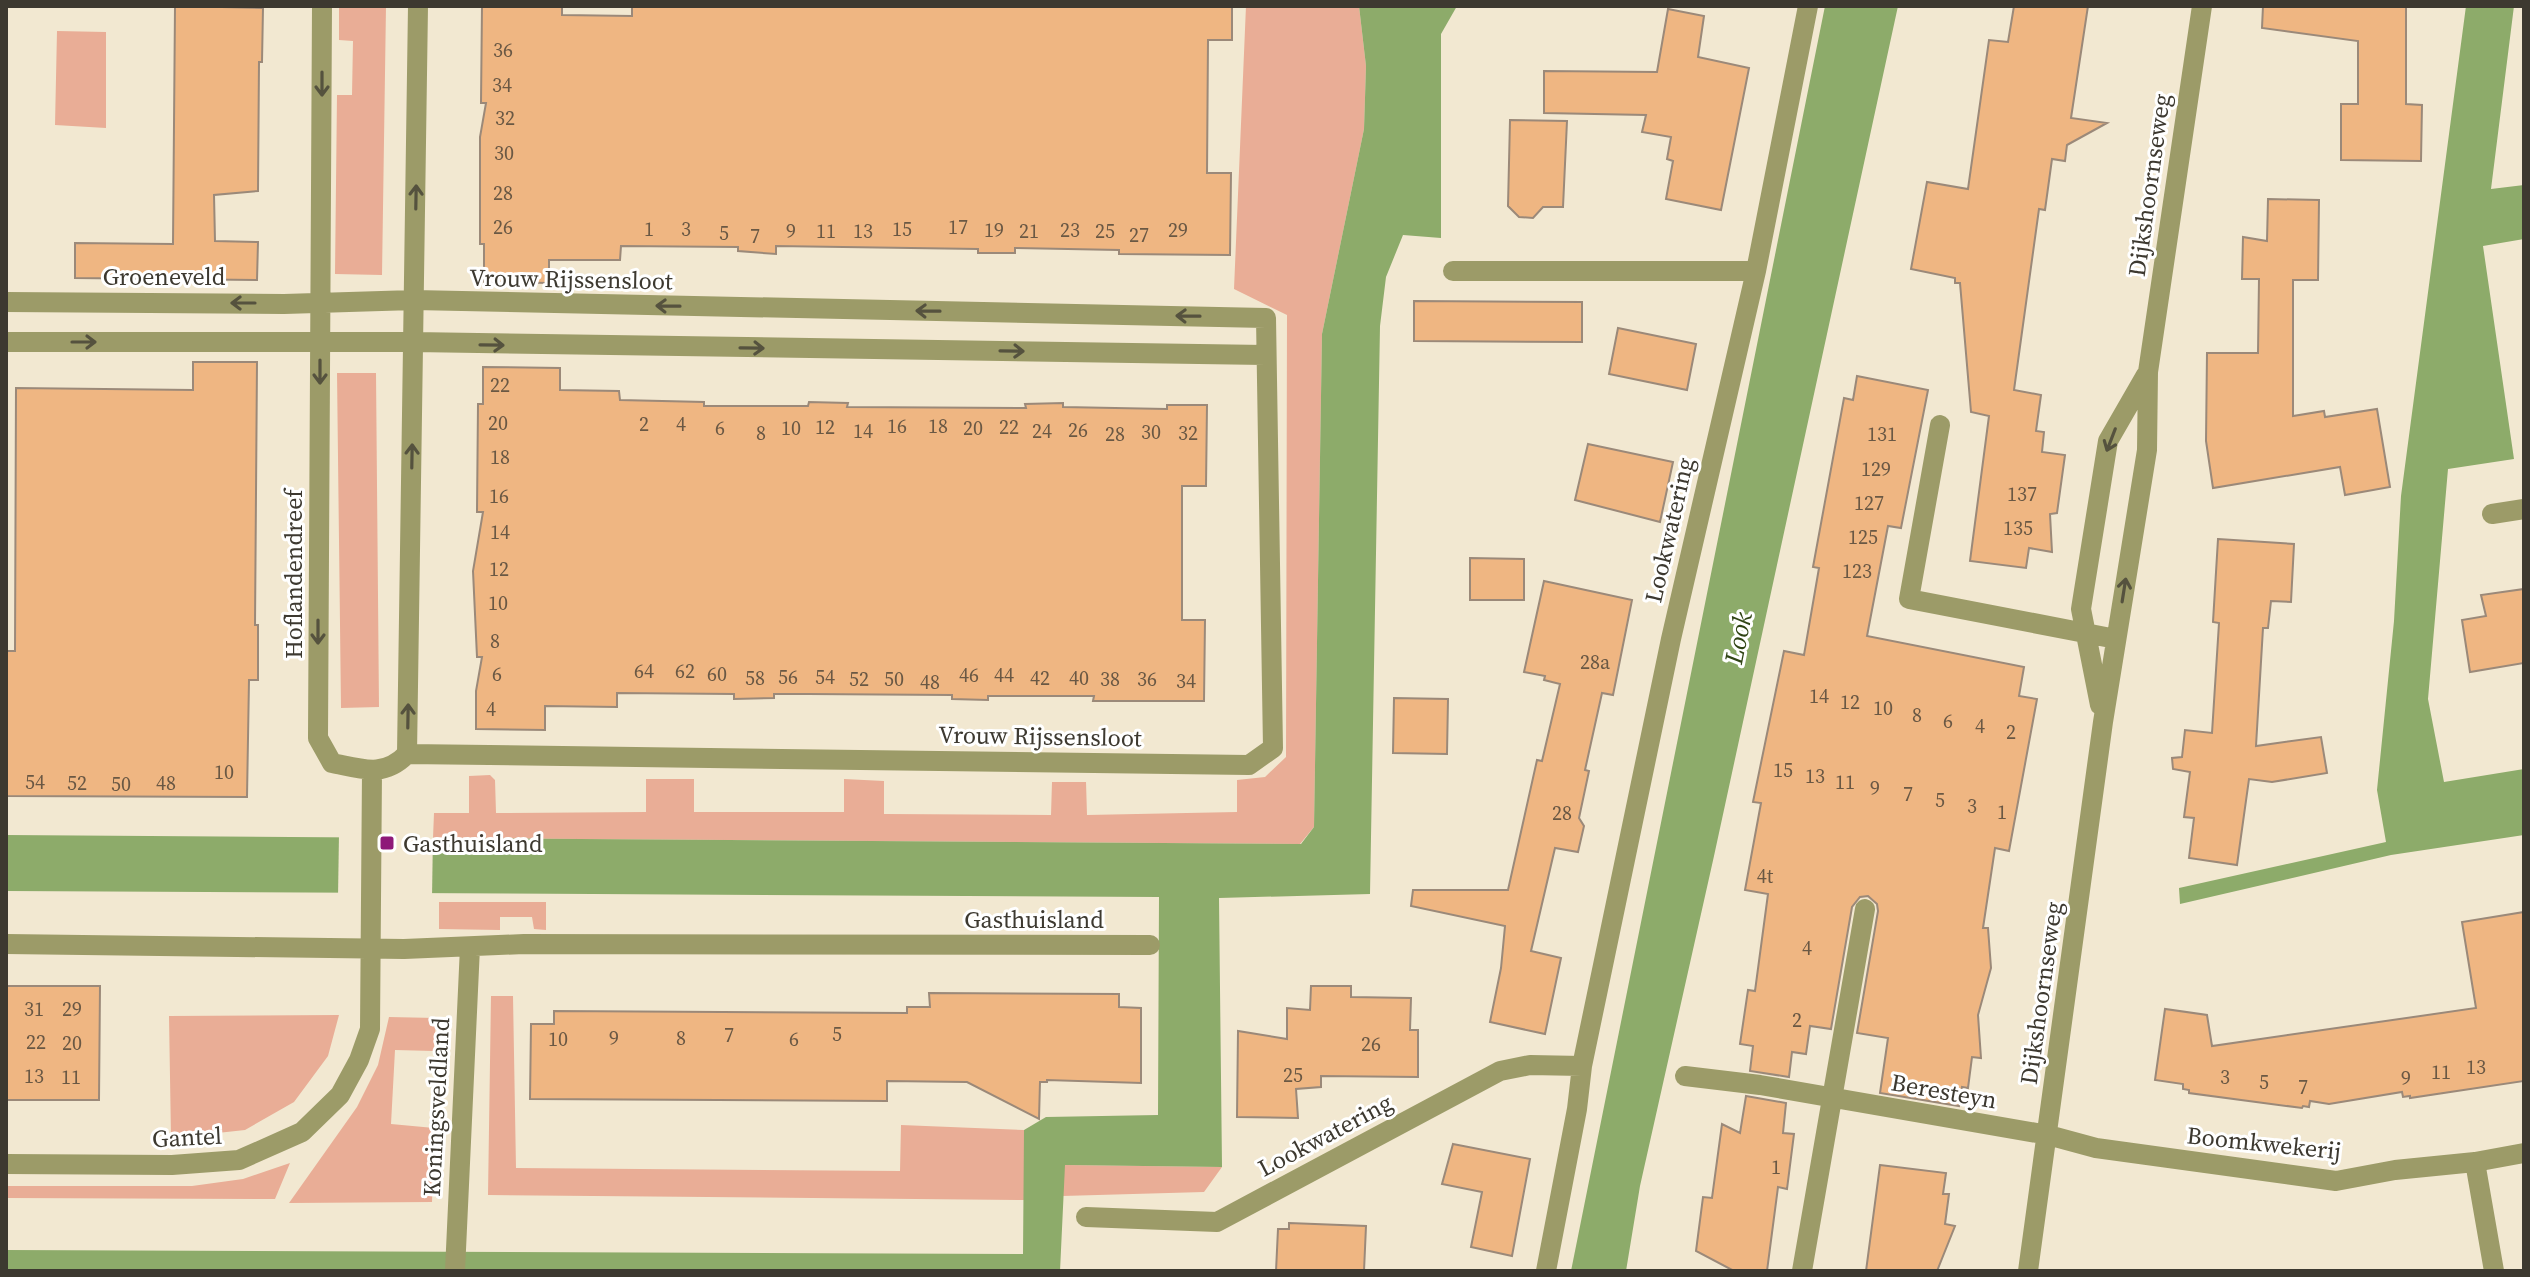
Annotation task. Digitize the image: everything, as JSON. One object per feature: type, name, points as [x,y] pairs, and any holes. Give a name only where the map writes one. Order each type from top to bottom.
[{"type":"street","name":"Hoflandendreef","points":[[322,6],[318,738],[332,763],[372,771]]},
{"type":"street","points":[[372,948],[372,771],[395,766],[407,754],[418,6]]},
{"type":"street","name":"Lookwatering","points":[[1546,1271],[1577,1109],[1582,1066],[1671,639],[1756,271],[1808,6]]},
{"type":"street","name":"Dijkshoornseweg","points":[[2028,1271],[2103,722],[2147,450],[2148,372],[2202,6]]},
{"type":"street","points":[[1453,271],[1756,271]]},
{"type":"street","points":[[321,301],[414,300]]},
{"type":"street","name":"Vrouw Rijssensloot","points":[[407,754],[1249,765],[1273,748],[1266,318],[414,300]]},
{"type":"street","name":"Groeneveld","points":[[6,302],[284,304],[321,301]]},
{"type":"street","points":[[6,342],[320,341],[1265,355]]},
{"type":"street","name":"Dijkshoornseweg","points":[[2103,722],[2081,609],[2108,441],[2148,372]]},
{"type":"street","points":[[1940,425],[1909,599],[2116,639]]},
{"type":"street","points":[[2492,514],[2524,509]]},
{"type":"street","points":[[1802,1271],[1865,909]]},
{"type":"street","name":"Gasthuisland","points":[[6,944],[372,948],[524,944],[1150,945]]},
{"type":"street","name":"Koningsveldland","points":[[455,1271],[470,947]]},
{"type":"street","name":"Gantel","points":[[6,1164],[172,1165],[239,1160],[302,1132],[340,1095],[359,1060],[370,1029],[372,948]]},
{"type":"street","name":"Lookwatering","points":[[1086,1217],[1217,1222],[1500,1071],[1530,1065],[1582,1066]]},
{"type":"street","name":"Beresteyn","points":[[1685,1076],[2048,1135]]},
{"type":"street","name":"Boomkwekerij","points":[[2048,1135],[2096,1148],[2336,1181],[2524,1153]]},
{"type":"street","points":[[2475,1162],[2494,1271]]},
{"type":"shaded area","points":[[339,6],[386,6],[382,275],[335,274],[337,95],[352,95],[353,41],[339,40]]},
{"type":"shaded area","points":[[1246,6],[1359,6],[1366,66],[1364,129],[1322,334],[1314,827],[1300,844],[433,838],[434,813],[469,813],[469,776],[490,775],[495,780],[496,813],[646,812],[646,779],[694,779],[694,812],[844,812],[844,779],[884,781],[884,814],[1051,815],[1052,782],[1086,782],[1087,815],[1237,812],[1237,780],[1265,777],[1286,757],[1287,315],[1234,289]]},
{"type":"shaded area","points":[[57,31],[106,32],[106,128],[55,125]]},
{"type":"shaded area","points":[[337,373],[376,373],[379,707],[341,708]]},
{"type":"shaded area","points":[[439,902],[546,902],[546,930],[534,929],[532,917],[500,917],[500,930],[439,929]]},
{"type":"shaded area","points":[[491,996],[513,996],[516,1168],[900,1171],[901,1125],[1024,1130],[1024,1200],[488,1195]]},
{"type":"shaded area","points":[[339,1015],[328,1056],[294,1102],[245,1130],[171,1138],[169,1016]]},
{"type":"shaded area","points":[[389,1017],[436,1018],[434,1051],[395,1050],[391,1124],[434,1128],[432,1202],[289,1203],[357,1107],[378,1065]]},
{"type":"shaded area","points":[[290,1163],[275,1199],[6,1198],[6,1186],[192,1186],[243,1179]]},
{"type":"shaded area","points":[[1064,1165],[1222,1167],[1204,1192],[1062,1196]]},
{"type":"water","points":[[1359,6],[1457,6],[1441,34],[1441,238],[1403,235],[1386,277],[1380,326],[1370,894],[1219,898],[1222,1167],[1065,1165],[1060,1271],[6,1271],[6,1250],[1023,1254],[1024,1130],[1046,1117],[1158,1115],[1159,897],[6,891],[6,835],[1301,844],[1314,827],[1322,334],[1364,129],[1366,66]]},
{"type":"water","name":"Look","points":[[1825,6],[1898,6],[1640,1186],[1626,1271],[1571,1271]]},
{"type":"water","points":[[2466,6],[2514,6],[2491,189],[2524,185],[2524,239],[2483,246],[2514,459],[2448,469],[2428,699],[2444,782],[2524,769],[2524,835],[2391,855],[2180,904],[2179,888],[2386,842],[2377,790],[2394,621],[2401,496]]},
{"type":"pier","points":[[339,833],[433,834],[432,897],[338,897]]},
{"type":"building","points":[[175,6],[263,8],[262,62],[259,62],[258,191],[214,195],[215,241],[258,242],[257,280],[75,278],[75,243],[173,244]]},
{"type":"building","points":[[482,6],[562,6],[562,15],[632,16],[632,6],[1232,6],[1232,40],[1208,40],[1207,173],[1231,173],[1230,255],[1119,254],[1119,250],[1015,248],[1015,253],[978,253],[978,249],[776,246],[776,254],[738,251],[738,247],[621,246],[620,260],[549,260],[549,283],[484,282],[484,244],[480,244],[480,137],[486,103],[481,103]]},
{"type":"building","points":[[2014,6],[2088,6],[2071,118],[2107,123],[2067,145],[2065,161],[2052,159],[2045,210],[2039,209],[2014,390],[2041,395],[2036,431],[2044,432],[2042,452],[2065,455],[2057,513],[2050,514],[2052,552],[2029,548],[2026,568],[1970,561],[1989,416],[1971,412],[1960,283],[1955,283],[1955,278],[1911,269],[1927,182],[1968,189],[1989,40],[2008,42]]},
{"type":"building","points":[[2263,6],[2406,6],[2406,104],[2422,105],[2421,161],[2341,160],[2341,104],[2358,104],[2358,41],[2262,28]]},
{"type":"building","points":[[1668,9],[1704,16],[1698,57],[1749,68],[1721,210],[1666,199],[1673,161],[1667,159],[1671,137],[1642,132],[1646,115],[1544,113],[1544,71],[1657,72]]},
{"type":"building","points":[[1510,120],[1567,121],[1563,207],[1543,207],[1533,218],[1519,217],[1508,206]]},
{"type":"building","points":[[2268,199],[2319,200],[2318,280],[2293,280],[2293,416],[2324,411],[2325,417],[2377,409],[2390,487],[2345,495],[2340,467],[2213,488],[2206,441],[2207,353],[2258,353],[2259,279],[2242,279],[2243,237],[2267,241]]},
{"type":"building","points":[[1414,301],[1582,302],[1582,342],[1414,341]]},
{"type":"building","points":[[1618,328],[1696,344],[1687,390],[1609,374]]},
{"type":"building","points":[[193,362],[257,362],[255,625],[258,625],[258,680],[249,680],[247,797],[6,796],[6,651],[15,651],[16,388],[193,390]]},
{"type":"building","points":[[483,367],[560,368],[560,390],[619,391],[620,400],[704,402],[704,406],[808,406],[809,402],[848,403],[847,407],[1026,408],[1025,404],[1063,403],[1063,407],[1167,409],[1167,405],[1207,405],[1206,486],[1182,486],[1182,620],[1205,620],[1204,701],[1093,701],[1094,696],[988,696],[988,700],[952,699],[952,695],[808,694],[734,699],[734,694],[617,693],[617,707],[545,706],[545,730],[476,729],[476,691],[482,657],[477,657],[473,571],[483,512],[477,512],[478,404],[483,404]]},
{"type":"building","points":[[1857,376],[1928,390],[1901,528],[1888,526],[1867,636],[2024,667],[2019,696],[2037,699],[2009,851],[1995,848],[1983,928],[1988,928],[1991,968],[1978,1015],[1981,1058],[1972,1057],[1968,1088],[1962,1087],[1959,1106],[1880,1093],[1888,1038],[1857,1033],[1878,911],[1877,904],[1868,896],[1860,897],[1852,907],[1831,1029],[1810,1026],[1806,1054],[1792,1052],[1789,1077],[1750,1071],[1753,1046],[1740,1044],[1748,990],[1755,991],[1768,894],[1745,890],[1761,803],[1753,802],[1784,651],[1804,655],[1819,568],[1813,567],[1844,398],[1853,400]]},
{"type":"building","points":[[1588,444],[1673,462],[1660,522],[1575,500]]},
{"type":"building","points":[[2218,539],[2294,544],[2291,602],[2271,601],[2268,628],[2263,628],[2256,746],[2321,737],[2327,773],[2272,782],[2249,779],[2237,865],[2189,858],[2194,818],[2184,817],[2190,772],[2173,769],[2172,758],[2182,757],[2185,730],[2212,733],[2219,623],[2213,622]]},
{"type":"building","points":[[1470,558],[1524,559],[1524,600],[1470,600]]},
{"type":"building","points":[[1544,581],[1632,600],[1613,695],[1602,693],[1585,770],[1589,771],[1579,818],[1584,826],[1578,852],[1555,848],[1531,951],[1561,958],[1545,1034],[1490,1022],[1501,968],[1505,926],[1411,906],[1413,890],[1508,890],[1537,760],[1542,761],[1560,684],[1544,680],[1545,676],[1524,672]]},
{"type":"building","points":[[2524,589],[2524,663],[2470,672],[2462,620],[2486,616],[2481,595]]},
{"type":"building","points":[[1394,698],[1448,699],[1447,754],[1393,753]]},
{"type":"building","points":[[2524,912],[2524,1081],[2410,1098],[2403,1097],[2402,1092],[2329,1104],[2310,1101],[2309,1107],[2302,1108],[2189,1093],[2189,1090],[2183,1089],[2183,1084],[2155,1080],[2165,1009],[2207,1015],[2212,1046],[2476,1008],[2462,922]]},
{"type":"building","points":[[6,986],[100,986],[99,1100],[6,1100]]},
{"type":"building","points":[[1311,986],[1351,986],[1351,997],[1411,998],[1410,1030],[1418,1030],[1418,1077],[1321,1076],[1321,1087],[1296,1089],[1298,1118],[1237,1117],[1238,1031],[1287,1039],[1287,1008],[1310,1010]]},
{"type":"building","points":[[929,993],[1119,994],[1119,1007],[1141,1008],[1141,1083],[1040,1082],[1039,1119],[967,1082],[887,1081],[887,1101],[530,1099],[531,1024],[554,1024],[554,1011],[907,1013],[907,1007],[930,1007]]},
{"type":"building","points":[[1746,1096],[1786,1103],[1783,1133],[1794,1134],[1787,1189],[1778,1187],[1767,1271],[1734,1271],[1696,1251],[1703,1197],[1712,1198],[1722,1124],[1740,1133]]},
{"type":"building","points":[[1453,1144],[1530,1159],[1512,1256],[1471,1247],[1482,1192],[1442,1184]]},
{"type":"building","points":[[1880,1165],[1946,1173],[1943,1194],[1949,1194],[1945,1224],[1955,1226],[1937,1271],[1866,1271]]},
{"type":"building","points":[[1289,1223],[1366,1226],[1364,1271],[1276,1271],[1278,1229],[1289,1229]]},
{"type":"place","name":"Gasthuisland","points":[[387,843]]}]
